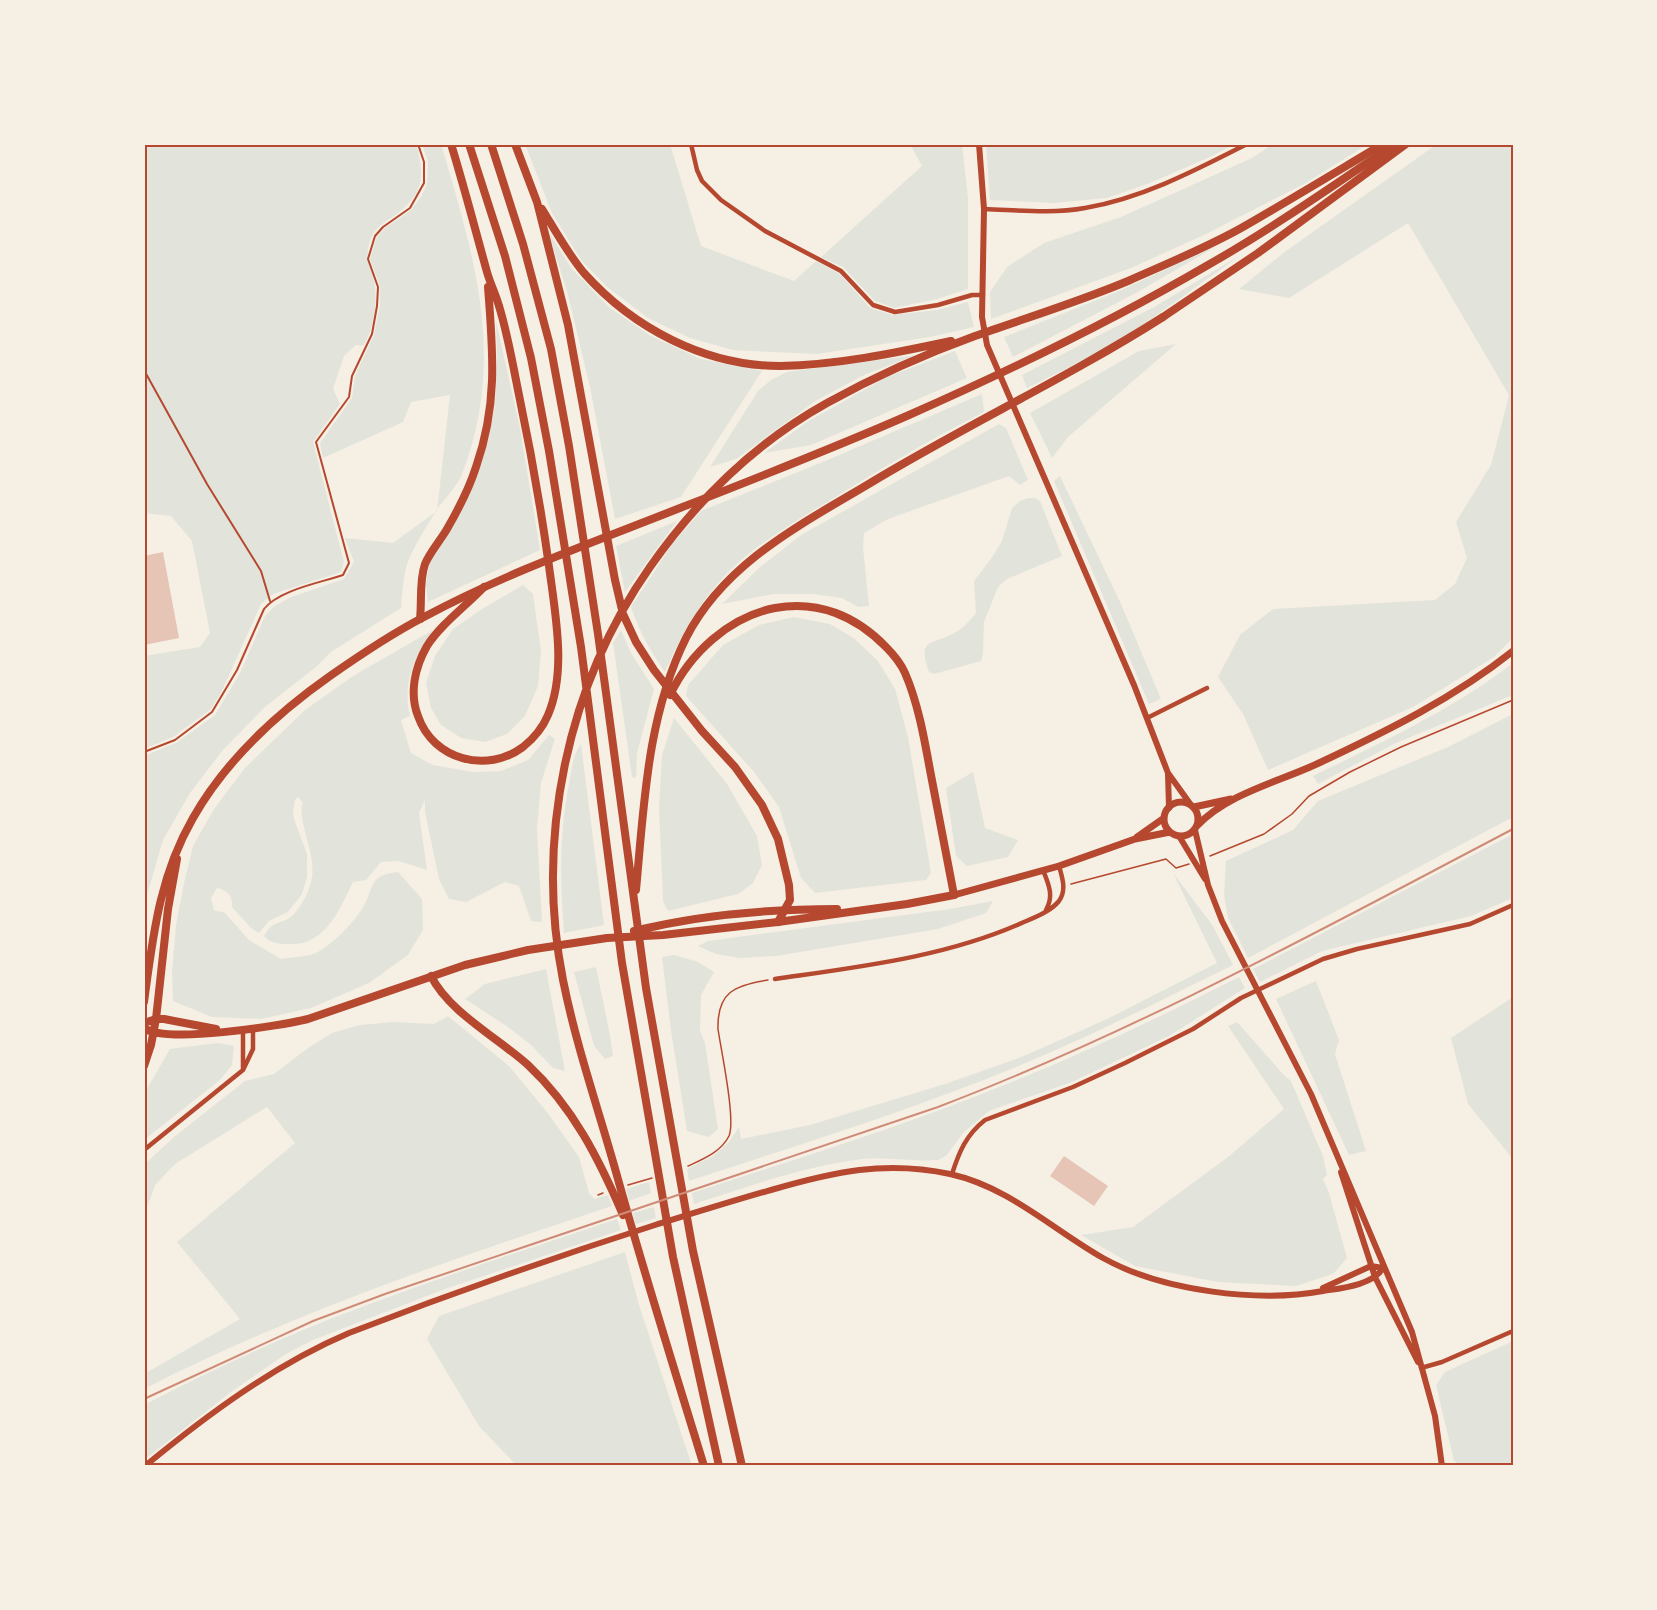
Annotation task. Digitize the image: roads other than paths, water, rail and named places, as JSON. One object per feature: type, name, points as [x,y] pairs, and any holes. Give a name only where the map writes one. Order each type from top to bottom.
[{"type":"highway","points":[[452,144],[510,352],[540,507],[554,604],[559,673],[555,699],[547,718],[534,737],[516,752],[500,760],[484,762],[457,757],[435,743],[426,733],[418,717],[414,701],[414,680],[428,645],[443,626],[484,587]]},
{"type":"highway","points":[[469,144],[505,256],[531,358],[549,451],[581,647],[622,963],[654,1155],[673,1257],[719,1466]]},
{"type":"highway","points":[[490,144],[523,244],[551,349],[598,634],[641,959],[693,1251],[742,1466]]},
{"type":"highway","points":[[515,144],[537,202],[568,325],[623,614],[636,642],[654,670],[702,731],[735,767],[762,805],[778,839],[790,900],[778,922]]},
{"type":"highway","points":[[636,1247],[584,1066],[562,978],[553,881],[554,839],[562,776],[574,728],[590,677],[618,616],[639,582],[678,528],[729,473],[760,447],[823,405],[871,380],[972,337],[1124,283],[1239,230],[1383,144]]},
{"type":"highway","points":[[537,202],[583,271],[627,314],[682,345],[742,362],[778,366],[826,363],[972,337]]},
{"type":"highway","points":[[420,619],[422,577],[425,564],[451,521],[472,477],[489,421],[494,359],[488,274]]},
{"type":"highway","points":[[635,906],[644,800],[656,722],[676,660],[700,614],[729,578],[762,550],[795,528],[909,459],[1108,352],[1163,317]]},
{"type":"highway","points":[[656,722],[684,669],[725,629],[746,617],[790,606],[835,611],[856,622],[876,637],[904,671],[915,700],[954,895]]},
{"type":"highway","points":[[431,976],[441,994],[456,1008],[510,1050],[550,1087],[580,1127],[605,1172],[636,1247],[704,1466]]},
{"type":"main road","points":[[145,998],[155,921],[163,887],[180,843],[204,800],[219,778],[258,735],[310,690],[376,644],[420,619],[529,567],[805,459],[1027,361],[1207,266],[1255,237],[1395,144]]},
{"type":"main road","points":[[1163,317],[1258,253],[1406,144]]},
{"type":"main road","points":[[1164,818],[1170,832],[1179,836],[1187,835],[1204,819],[1239,797],[1316,765],[1409,718],[1469,684],[1513,651]]},
{"type":"main road","points":[[1192,806],[1239,797]]},
{"type":"main road","points":[[1135,839],[1164,818],[1169,808],[1182,802],[1192,806],[1198,814],[1196,828]]},
{"type":"main road","points":[[144,1028],[153,1034],[181,1035],[253,1029],[308,1020],[465,965],[528,950],[607,938],[663,935],[778,922],[907,904],[954,895],[1059,866],[1135,839],[1170,832]]},
{"type":"main road","points":[[144,1066],[156,1019],[168,909],[180,843]]},
{"type":"main road","points":[[607,938],[657,925],[785,910],[862,909]]},
{"type":"main road","points":[[144,1023],[156,1019],[176,1021],[223,1031]]},
{"type":"street","points":[[691,144],[697,171],[702,181],[721,200],[765,231],[841,271],[873,305],[895,312],[972,295],[983,295]]},
{"type":"street","points":[[979,144],[984,209],[982,317],[991,355],[1147,718],[1168,773],[1192,806]]},
{"type":"street","points":[[984,209],[1083,208],[1113,202],[1167,183],[1247,144]]},
{"type":"street","points":[[1147,718],[1208,688]]},
{"type":"street","points":[[1168,773],[1169,808]]},
{"type":"street","points":[[1196,828],[1208,885],[1222,921],[1311,1094],[1412,1332],[1435,1416],[1442,1466]]},
{"type":"street","points":[[1179,836],[1208,885]]},
{"type":"street","points":[[775,979],[911,957],[996,935],[1044,912],[1060,900],[1064,886],[1059,866]]},
{"type":"street","points":[[1043,870],[1050,890],[1051,902],[1044,912]]},
{"type":"street","points":[[952,1174],[966,1140],[985,1120],[1073,1087],[1125,1063],[1183,1035],[1226,1006],[1293,972],[1323,959],[1357,949],[1470,924],[1513,906]]},
{"type":"street","points":[[144,1150],[243,1070],[253,1049],[253,1029]]},
{"type":"street","points":[[243,1030],[243,1070]]},
{"type":"street","points":[[1329,1135],[1375,1277],[1403,1337],[1421,1368]]},
{"type":"street","points":[[145,1466],[237,1397],[292,1360],[317,1347],[396,1315],[606,1241],[727,1202],[824,1175],[879,1167],[920,1168],[952,1174],[1012,1198],[1105,1259],[1152,1278],[1238,1294],[1263,1296],[1332,1289],[1375,1277],[1383,1268]]},
{"type":"street","points":[[1298,1294],[1327,1287],[1371,1266],[1383,1268]]},
{"type":"street","points":[[1421,1368],[1450,1359],[1513,1331]]},
{"type":"lane","points":[[144,752],[176,740],[213,712],[225,693],[254,628],[270,601],[343,575],[348,563],[316,442],[349,397],[352,376],[372,334],[378,287],[368,259],[375,236],[383,227],[410,208],[424,183],[424,162],[418,144]]},
{"type":"lane","points":[[144,370],[207,484],[261,572],[270,601]]},
{"type":"railway","points":[[144,1399],[313,1321],[385,1294],[938,1107],[1012,1077],[1158,1012],[1229,977],[1513,829]]}]
